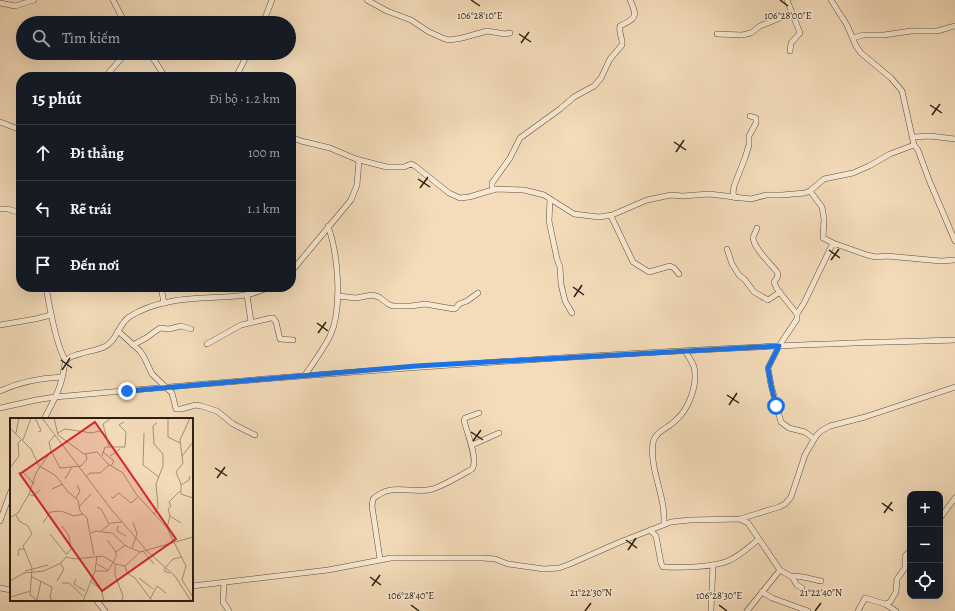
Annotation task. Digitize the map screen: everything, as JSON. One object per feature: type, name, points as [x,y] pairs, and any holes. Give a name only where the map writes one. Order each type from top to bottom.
[{"type":"street","points":[[0,3],[12,6],[34,0]]},
{"type":"street","points":[[113,0],[122,16]]},
{"type":"street","points":[[266,16],[272,0]]},
{"type":"street","points":[[367,0],[411,20],[429,32],[445,39],[450,40],[462,38],[487,31],[505,34],[510,33]]},
{"type":"street","points":[[493,190],[492,183],[510,158],[520,138],[574,97],[593,88],[598,83],[606,64],[622,45],[619,30],[620,26],[632,20],[636,14],[630,0]]},
{"type":"street","points":[[787,0],[800,33],[791,43],[790,51]]},
{"type":"street","points":[[831,0],[847,24],[861,53],[891,78],[902,91],[910,130],[914,137],[914,145],[918,150],[929,180],[955,240]]},
{"type":"street","points":[[717,34],[742,35],[751,33],[760,26],[792,14]]},
{"type":"street","points":[[854,40],[862,35],[884,35],[911,31],[937,31],[955,26]]},
{"type":"street","points":[[109,72],[120,60]]},
{"type":"street","points":[[154,60],[162,72]]},
{"type":"street","points":[[238,72],[244,60]]},
{"type":"street","points":[[735,198],[733,193],[734,186],[749,145],[750,134],[756,123],[756,118],[750,116]]},
{"type":"street","points":[[0,122],[16,128]]},
{"type":"street","points":[[914,137],[930,136],[955,139]]},
{"type":"street","points":[[296,139],[330,148],[359,160],[387,167],[404,167],[411,164],[449,193],[460,198],[493,190],[510,188],[538,192],[574,214],[594,217],[611,216],[647,200],[664,196],[709,194],[755,199],[766,195],[787,195],[810,191],[824,179],[853,173],[890,154],[914,145]]},
{"type":"street","points":[[296,266],[347,205],[355,191],[358,178],[359,160]]},
{"type":"street","points":[[810,191],[822,207],[824,219],[823,238],[833,243],[876,257],[887,256],[941,261],[955,260]]},
{"type":"street","points":[[550,199],[549,221],[557,259],[561,270],[561,284],[564,301],[572,313]]},
{"type":"street","points":[[0,209],[8,209],[16,211]]},
{"type":"street","points":[[611,216],[634,263],[650,272],[670,266],[679,274]]},
{"type":"street","points":[[305,375],[331,335],[336,313],[338,296],[335,253],[328,226]]},
{"type":"street","points":[[757,228],[753,237],[754,240],[762,256],[774,267],[778,274],[774,282],[797,314]]},
{"type":"street","points":[[814,439],[804,432],[785,426],[779,420],[768,368],[779,346],[797,319],[797,314],[804,303],[833,243]]},
{"type":"street","points":[[727,249],[732,264],[739,275],[754,292],[768,300],[780,292]]},
{"type":"street","points":[[47,292],[61,353],[66,361]]},
{"type":"street","points":[[162,292],[164,302]]},
{"type":"street","points":[[44,418],[55,397],[66,361],[70,357],[104,347],[109,344],[128,318],[150,306],[164,302],[247,295],[256,292]]},
{"type":"street","points":[[338,296],[352,298],[372,295],[379,297],[393,306],[425,304],[454,309],[459,304],[478,294]]},
{"type":"street","points":[[247,295],[252,322]]},
{"type":"street","points":[[0,325],[35,320],[51,315]]},
{"type":"street","points":[[207,344],[241,325],[273,318],[276,322],[280,339],[293,340]]},
{"type":"street","points":[[133,345],[160,328],[169,329],[181,326],[191,329]]},
{"type":"street","points":[[118,331],[144,357],[152,374],[172,393],[176,408],[181,409],[196,405],[217,411],[232,424],[255,434]]},
{"type":"street","points":[[0,408],[55,397],[305,375],[431,366],[779,346],[955,340]]},
{"type":"street","points":[[664,524],[663,506],[653,456],[653,444],[654,438],[658,434],[679,418],[692,392],[695,380],[694,367],[684,351]]},
{"type":"street","points":[[0,391],[43,379],[62,377]]},
{"type":"street","points":[[193,586],[328,570],[380,559],[400,557],[484,558],[495,559],[508,564],[554,569],[570,564],[664,524],[680,520],[740,519],[780,508],[786,504],[792,493],[805,455],[814,439],[821,431],[830,426],[865,417],[955,387]]},
{"type":"street","points":[[380,559],[372,506],[373,499],[380,494],[396,489],[432,489],[472,469],[474,466],[472,445],[464,420],[465,418],[479,413]]},
{"type":"street","points":[[472,445],[499,433]]},
{"type":"street","points":[[0,521],[10,494]]},
{"type":"street","points":[[943,514],[955,498]]},
{"type":"street","points":[[740,519],[748,523],[780,570],[792,577],[797,585],[802,588]]},
{"type":"street","points":[[650,530],[656,536],[663,566],[669,567],[713,565],[732,559],[759,539]]},
{"type":"street","points":[[885,604],[890,602],[894,596],[897,578],[905,568],[905,556],[907,554]]},
{"type":"street","points":[[711,611],[713,565]]},
{"type":"street","points":[[747,611],[780,570]]},
{"type":"street","points":[[792,577],[796,575],[821,581]]},
{"type":"street","points":[[224,582],[223,602],[229,611]]},
{"type":"street","points":[[0,588],[10,590]]},
{"type":"street","points":[[762,592],[772,598],[808,611]]},
{"type":"street","points":[[858,611],[865,598],[885,604],[896,611]]},
{"type":"street","points":[[97,601],[105,611]]},
{"type":"route","points":[[127,391],[416,366],[779,346],[768,368],[776,406]]}]
